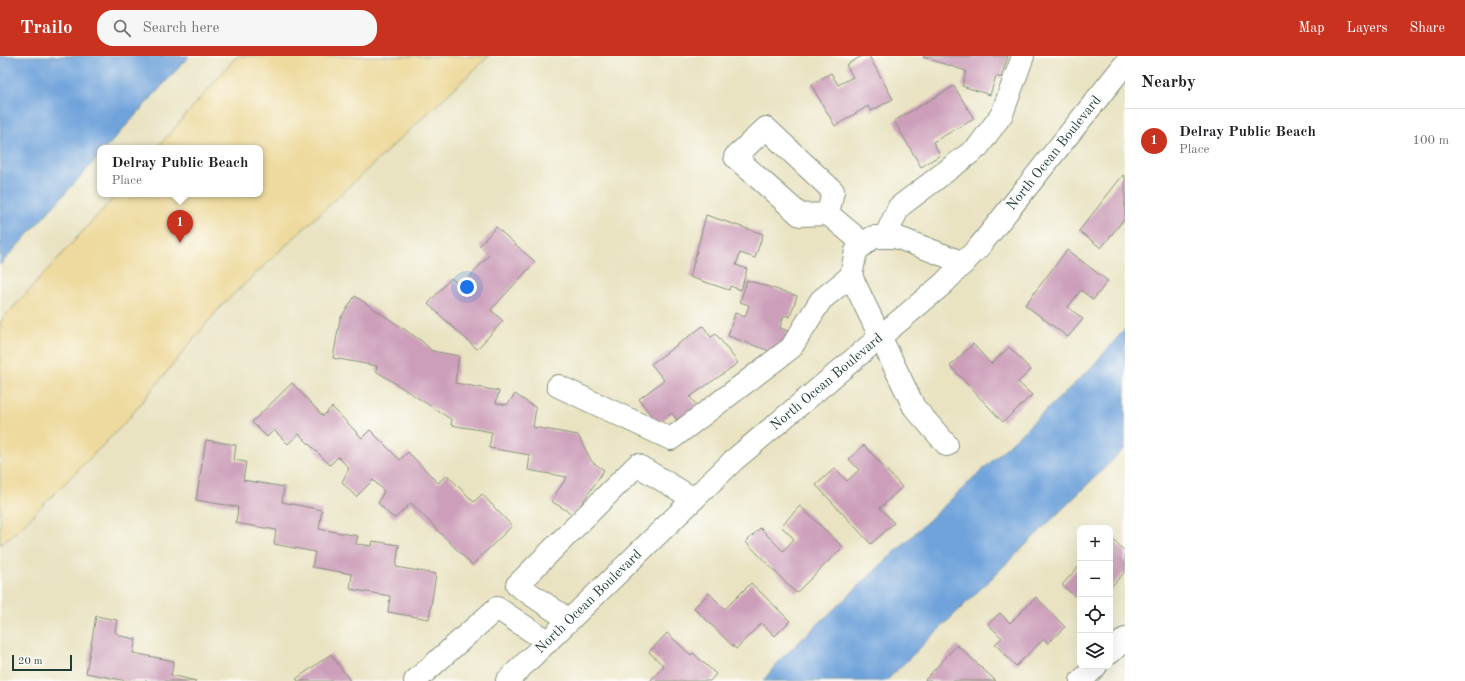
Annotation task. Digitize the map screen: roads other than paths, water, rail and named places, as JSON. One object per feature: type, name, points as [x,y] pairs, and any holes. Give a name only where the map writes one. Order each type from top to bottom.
[{"type":"main road","points":[[885,237],[900,207],[978,146],[1002,114],[1023,56]]},
{"type":"main road","name":"North Ocean Boulevard","points":[[507,681],[734,460],[943,284],[979,247],[1125,64]]},
{"type":"main road","points":[[828,214],[864,244]]},
{"type":"main road","points":[[947,445],[914,407],[882,336],[851,276],[856,251],[873,237],[896,237],[964,263]]},
{"type":"main road","points":[[558,386],[671,439],[791,348],[821,300],[851,276]]},
{"type":"main road","points":[[570,620],[516,585],[637,465],[694,499]]},
{"type":"main road","points":[[415,681],[497,608],[548,642]]},
{"type":"main road","points":[[1113,650],[1125,639]]},
{"type":"main road","points":[[1081,681],[1093,669]]},
{"type":"water","points":[[0,56],[189,56],[109,145],[97,145],[97,158],[0,265]]},
{"type":"water","points":[[1125,329],[1125,448],[886,681],[763,681],[781,659],[1090,369]]},
{"type":"place","name":"Delray Public Beach","points":[[180,243]]}]
